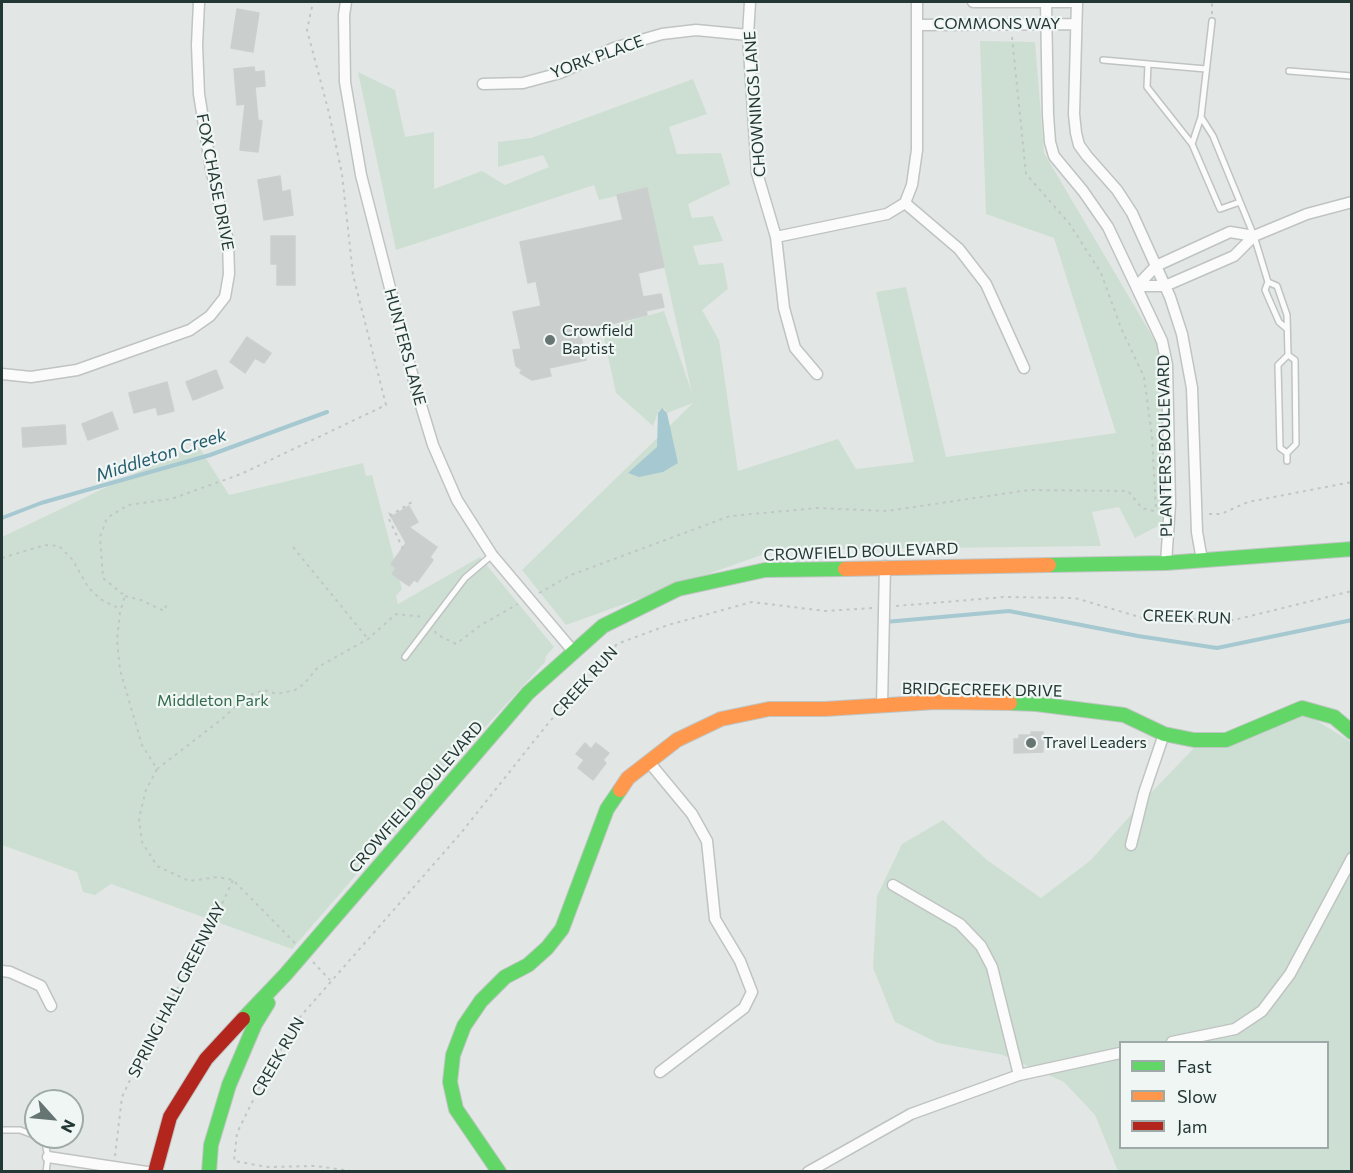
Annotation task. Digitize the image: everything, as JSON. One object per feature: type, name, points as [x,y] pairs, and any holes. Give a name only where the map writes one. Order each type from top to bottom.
[{"type":"main road","name":"CROWFIELD BOULEVARD","points":[[155,1172],[170,1117],[206,1059],[285,975],[528,693],[603,626],[678,589],[765,570],[1166,562],[1352,549]]},
{"type":"main road","name":"BRIDGECREEK DRIVE","points":[[499,1172],[456,1109],[450,1082],[453,1055],[464,1026],[481,1001],[505,977],[528,965],[547,948],[562,929],[607,809],[628,778],[676,740],[721,719],[769,709],[936,702],[1036,704],[1124,715],[1164,734],[1194,740],[1226,740],[1302,708],[1334,717],[1352,732]]},
{"type":"main road","name":"CROWFIELD BOULEVARD","points":[[209,1172],[211,1145],[229,1085],[255,1024],[285,975]]},
{"type":"street","name":"FOX CHASE DRIVE","points":[[2,374],[31,377],[76,370],[190,330],[210,316],[225,297],[229,274],[228,241],[211,169],[199,94],[197,45],[199,2]]},
{"type":"street","name":"HUNTERS LANE","points":[[346,2],[344,15],[345,82],[360,175],[433,445],[458,500],[492,555],[573,651]]},
{"type":"street","name":"CHOWNINGS LANE","points":[[750,2],[748,35],[757,173],[776,237],[784,308],[792,338],[795,348],[817,374]]},
{"type":"street","name":"COMMONS WAY","points":[[905,203],[912,185],[917,150],[917,2]]},
{"type":"street","name":"COMMONS WAY","points":[[973,2],[1077,2]]},
{"type":"street","name":"PLANTERS BOULEVARD","points":[[1046,2],[1048,115],[1050,142],[1054,156],[1108,226],[1162,341],[1167,364],[1170,504],[1166,562]]},
{"type":"street","name":"PLANTERS BOULEVARD","points":[[1077,2],[1074,114],[1079,145],[1117,190],[1132,213],[1165,286],[1182,334],[1192,388],[1197,532],[1202,560]]},
{"type":"street","name":"COMMONS WAY","points":[[917,25],[1076,24]]},
{"type":"street","name":"YORK PLACE","points":[[483,84],[523,83],[560,73],[614,48],[662,34],[696,30],[748,35]]},
{"type":"street","points":[[1137,286],[1165,286],[1234,256],[1254,236],[1307,213],[1352,202]]},
{"type":"street","points":[[776,237],[887,214],[905,203],[959,249],[986,284],[1024,369]]},
{"type":"street","points":[[1137,286],[1156,267],[1230,232],[1254,236]]},
{"type":"street","name":"BRIDGECREEK DRIVE","points":[[882,705],[885,566]]},
{"type":"street","points":[[1131,845],[1144,793],[1164,734]]},
{"type":"street","points":[[649,762],[692,814],[707,841],[715,919],[740,961],[752,992],[744,1008],[660,1072]]},
{"type":"street","points":[[1177,1041],[1235,1029],[1262,1011],[1290,974],[1352,858]]},
{"type":"street","points":[[893,885],[960,924],[981,946],[992,967],[1019,1075]]},
{"type":"street","points":[[2,971],[10,972],[41,986],[51,1006]]},
{"type":"street","points":[[808,1172],[911,1114],[1019,1075],[1119,1053]]},
{"type":"street","points":[[48,1157],[147,1172]]},
{"type":"lane","points":[[1192,144],[1202,117],[1212,21]]},
{"type":"lane","points":[[1103,60],[1206,69]]},
{"type":"lane","points":[[1148,64],[1147,87],[1192,144],[1220,209],[1240,202]]},
{"type":"lane","points":[[1289,71],[1352,76]]},
{"type":"lane","points":[[1202,117],[1213,136],[1254,236],[1268,282],[1265,290],[1279,322],[1286,328]]},
{"type":"lane","points":[[1268,282],[1277,286],[1287,315],[1288,355],[1278,365],[1280,448],[1287,453]]},
{"type":"lane","points":[[1287,461],[1287,453],[1296,444],[1295,360],[1288,355]]},
{"type":"lane","points":[[405,657],[465,578],[492,555]]},
{"type":"lane","points":[[2,1130],[24,1131]]},
{"type":"lane","points":[[46,1149],[46,1172]]},
{"type":"path","points":[[168,601],[164,611],[141,600],[125,596],[103,578],[100,537],[107,518],[128,505],[171,499],[242,474],[386,405],[353,275],[342,174],[307,30],[313,2]]},
{"type":"path","points":[[1013,24],[1012,38],[1026,174],[1070,224],[1101,273],[1121,328],[1143,377],[1152,436],[1157,512]]},
{"type":"path","points":[[403,549],[388,517],[412,502]]},
{"type":"path","points":[[2,558],[45,545],[59,546],[72,559],[88,587],[100,599],[121,610]]},
{"type":"path","points":[[293,548],[368,639]]},
{"type":"path","name":"CREEK RUN","points":[[359,1172],[316,1166],[268,1167],[234,1161],[237,1133],[261,1084],[300,1017],[461,833],[546,726],[617,644],[668,625],[752,603],[825,611],[1004,597],[1076,598],[1143,618],[1234,620],[1352,591]]},
{"type":"path","points":[[125,596],[117,640],[120,670],[142,745],[157,769],[146,790],[139,818],[142,842],[157,866],[189,881],[218,877],[233,880],[331,981]]},
{"type":"path","name":"SPRING HALL GREENWAY","points":[[114,1167],[122,1097],[157,1023],[204,943],[233,880]]},
{"type":"green space","points":[[980,41],[1035,42],[1044,153],[1161,351],[1166,522],[1135,538],[1119,507],[1092,512],[1101,546],[775,550],[566,625],[522,570],[693,403],[667,413],[665,409],[659,410],[653,426],[616,393],[602,329],[664,311],[692,393],[647,189],[599,200],[594,185],[396,250],[358,72],[395,90],[405,137],[434,132],[434,189],[482,171],[505,185],[549,167],[543,155],[498,167],[498,142],[531,138],[693,79],[707,114],[669,127],[677,154],[721,153],[730,184],[688,204],[692,218],[713,216],[723,241],[693,246],[699,265],[723,263],[728,289],[702,310],[719,340],[738,471],[838,439],[856,469],[914,462],[876,292],[906,287],[946,457],[1116,433],[1054,238],[986,214]]},
{"type":"green space","name":"Middleton Park","points":[[197,444],[229,495],[363,463],[366,476],[372,475],[402,589],[396,596],[398,604],[480,557],[554,647],[546,656],[545,662],[465,749],[292,949],[111,884],[95,895],[83,892],[77,872],[2,845],[2,537]]},
{"type":"green space","points":[[1303,712],[1351,742],[1351,1171],[1118,1171],[1095,1115],[1064,1082],[1003,1055],[938,1043],[895,1022],[873,968],[877,896],[902,844],[943,820],[987,860],[1041,898],[1091,860],[1196,746]]},
{"type":"water","points":[[662,408],[667,413],[678,463],[663,472],[639,477],[628,473],[657,447],[658,413]]},
{"type":"building","points":[[237,9],[259,13],[253,52],[231,48]]},
{"type":"building","points":[[254,67],[255,72],[264,71],[265,86],[255,87],[258,120],[262,121],[258,152],[240,150],[245,104],[237,105],[234,69]]},
{"type":"building","points":[[280,176],[282,192],[290,190],[293,215],[264,220],[258,180]]},
{"type":"building","points":[[647,188],[664,267],[638,273],[643,297],[661,294],[664,307],[646,311],[647,315],[580,332],[586,360],[549,368],[551,376],[532,380],[520,373],[522,370],[516,366],[513,350],[521,349],[513,312],[541,306],[536,281],[528,283],[520,242],[623,220],[617,195]]},
{"type":"building","points":[[271,236],[295,236],[295,285],[277,285],[277,264],[271,264]]},
{"type":"building","points":[[247,337],[271,353],[264,363],[255,358],[245,373],[230,362]]},
{"type":"building","points":[[216,370],[223,388],[193,400],[186,382]]},
{"type":"building","points":[[167,382],[174,411],[158,415],[156,407],[134,413],[129,393]]},
{"type":"building","points":[[112,412],[118,429],[88,440],[82,424]]},
{"type":"building","points":[[65,425],[66,444],[23,447],[22,428]]},
{"type":"building","points":[[409,506],[418,522],[409,527],[437,547],[430,557],[433,560],[417,582],[414,580],[409,586],[392,574],[396,568],[391,564],[406,543],[389,513],[393,516]]},
{"type":"building","points":[[1031,732],[1043,732],[1043,752],[1014,753],[1014,739],[1019,739],[1019,735],[1031,735]]},
{"type":"building","points":[[585,743],[591,749],[596,743],[609,753],[603,760],[606,763],[593,780],[578,768],[584,760],[576,754]]},
{"type":"waterway","name":"Middleton Creek","points":[[2,518],[41,503],[210,455],[327,412]]},
{"type":"waterway","points":[[885,622],[1009,611],[1138,636],[1217,648],[1352,620]]},
{"type":"traffic: fast","points":[[1049,565],[1166,563],[1352,549]]},
{"type":"traffic: fast","points":[[243,1019],[285,975],[528,693],[603,626],[678,589],[765,570],[845,569]]},
{"type":"traffic: fast","points":[[1010,703],[1124,715],[1164,734],[1194,740],[1226,740],[1302,708],[1334,717],[1352,732]]},
{"type":"traffic: fast","points":[[499,1172],[456,1109],[450,1082],[453,1055],[464,1026],[481,1001],[505,977],[528,965],[547,948],[562,929],[607,809],[620,790]]},
{"type":"traffic: fast","points":[[209,1172],[211,1145],[229,1085],[255,1024],[268,1003]]},
{"type":"traffic: slow","points":[[845,569],[1049,565]]},
{"type":"traffic: slow","points":[[620,790],[628,778],[677,740],[721,719],[769,709],[825,709],[936,702],[1010,703]]},
{"type":"traffic: jam","points":[[155,1172],[170,1117],[206,1059],[243,1019]]},
{"type":"place","name":"Crowfield Baptist","points":[[550,340]]},
{"type":"place","name":"Travel Leaders","points":[[1031,743]]}]
